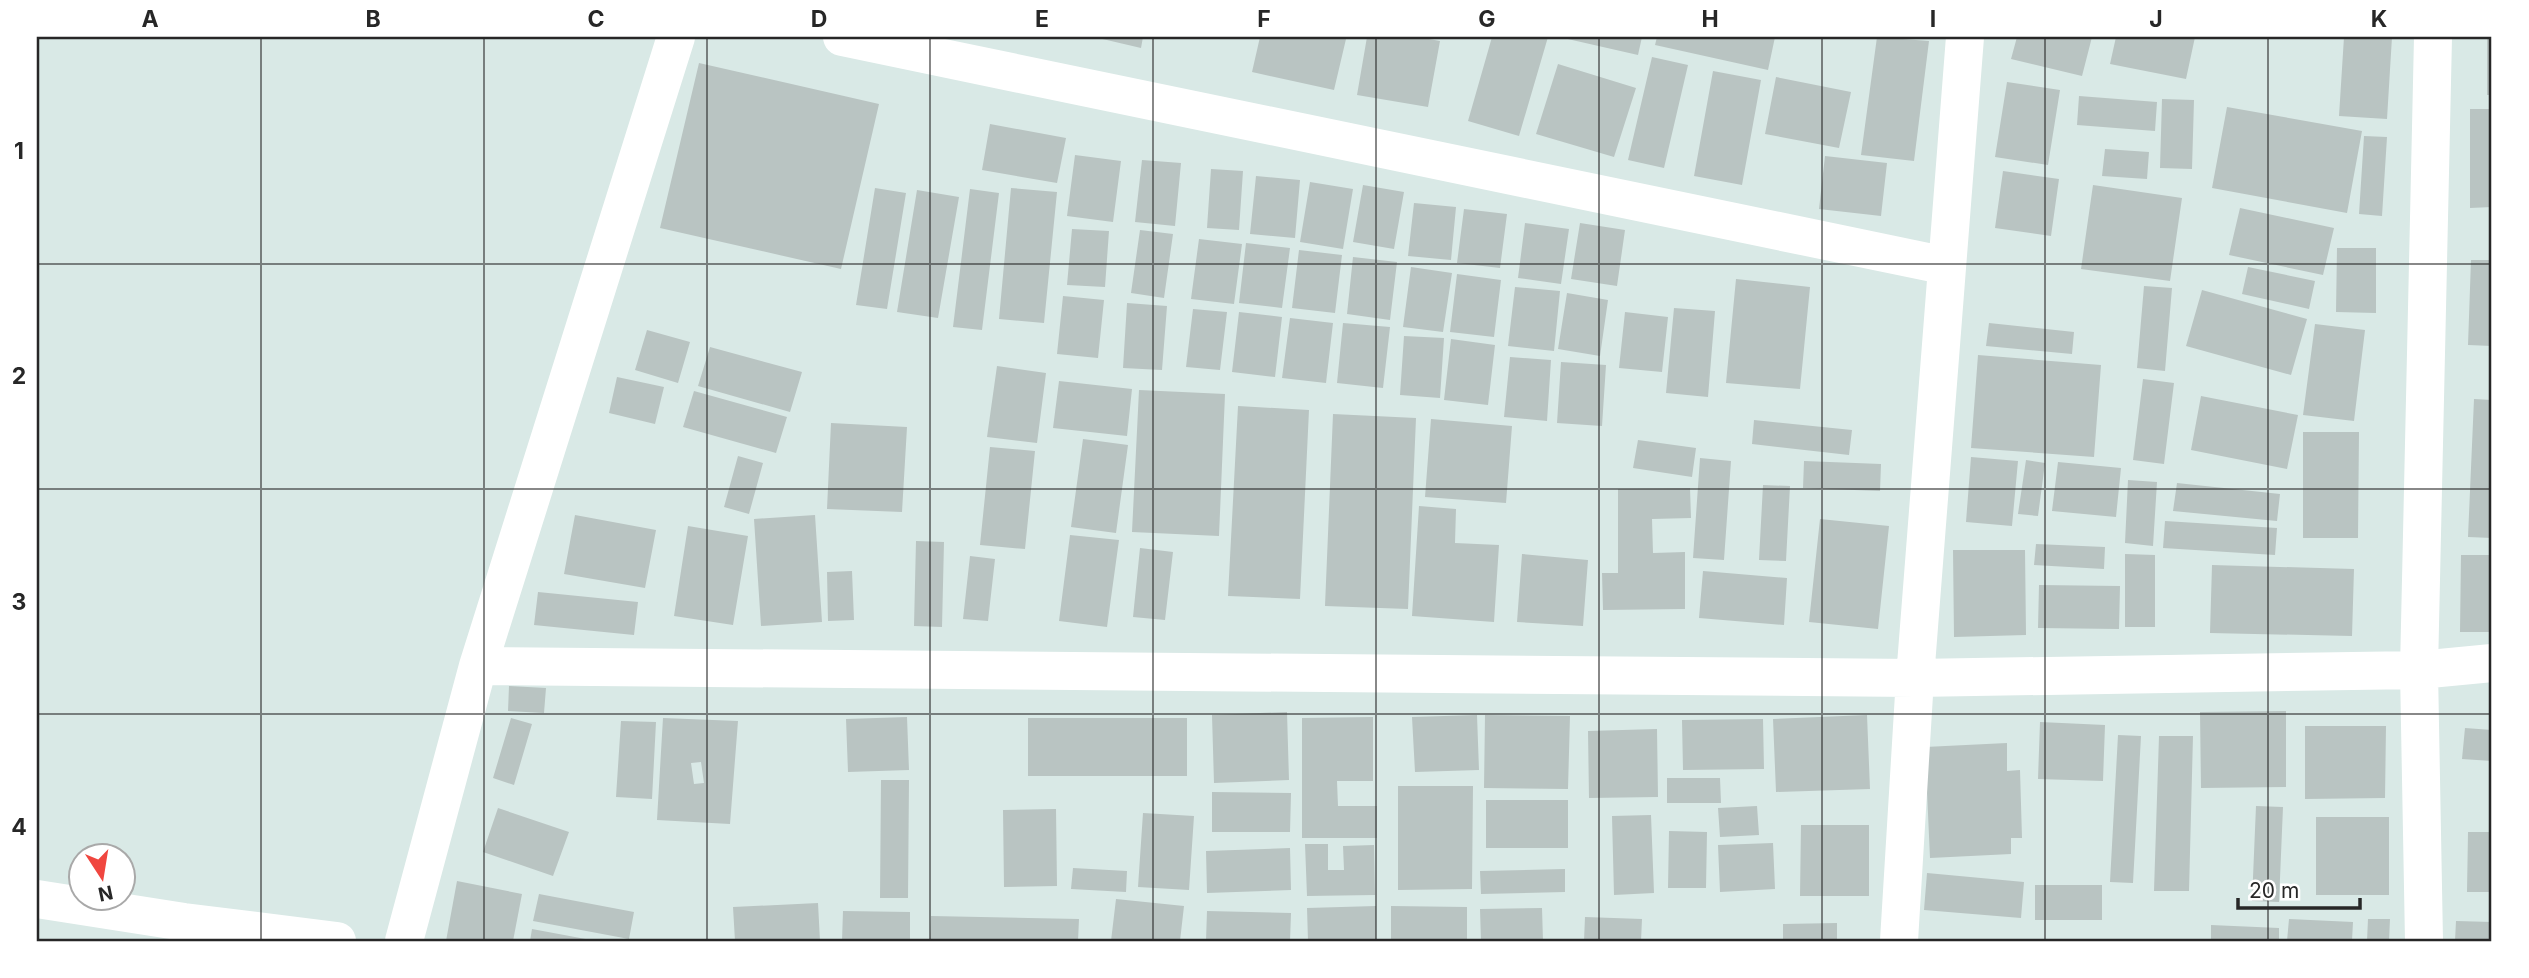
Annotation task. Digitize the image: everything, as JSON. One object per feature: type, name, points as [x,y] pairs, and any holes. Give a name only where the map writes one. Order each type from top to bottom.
[{"type":"street","points":[[404,941],[478,666],[676,37]]},
{"type":"street","points":[[842,37],[1947,266]]},
{"type":"street","points":[[1899,941],[1915,678],[1965,37]]},
{"type":"street","points":[[2424,941],[2419,670],[2433,37]]},
{"type":"street","points":[[478,666],[1915,678],[2419,670],[2492,663]]},
{"type":"street","points":[[37,899],[181,932],[337,941]]},
{"type":"building","points":[[1094,37],[1143,37],[1141,48]]},
{"type":"building","points":[[1260,37],[1346,39],[1334,90],[1252,72]]},
{"type":"building","points":[[1367,37],[1418,37],[1440,41],[1428,107],[1357,95]]},
{"type":"building","points":[[1492,37],[1548,37],[1519,136],[1468,121]]},
{"type":"building","points":[[1559,37],[1642,37],[1638,55]]},
{"type":"building","points":[[1657,37],[1775,37],[1768,70],[1655,45]]},
{"type":"building","points":[[1877,37],[1929,41],[1914,161],[1861,155]]},
{"type":"building","points":[[2017,37],[2092,37],[2082,76],[2011,59]]},
{"type":"building","points":[[2116,37],[2195,37],[2186,79],[2110,64]]},
{"type":"building","points":[[2344,37],[2392,37],[2387,119],[2339,116]]},
{"type":"building","points":[[2487,37],[2492,37],[2492,95],[2487,95]]},
{"type":"building","points":[[1652,57],[1688,65],[1664,168],[1628,160]]},
{"type":"building","points":[[699,63],[879,104],[841,269],[660,228]]},
{"type":"building","points":[[1558,64],[1636,88],[1614,157],[1536,134]]},
{"type":"building","points":[[1713,71],[1761,80],[1742,185],[1694,176]]},
{"type":"building","points":[[1776,77],[1851,92],[1839,148],[1765,134]]},
{"type":"building","points":[[2007,82],[2060,90],[2048,165],[1995,157]]},
{"type":"building","points":[[2079,96],[2157,102],[2155,131],[2077,125]]},
{"type":"building","points":[[2162,99],[2194,100],[2192,169],[2160,168]]},
{"type":"building","points":[[2227,107],[2362,131],[2347,213],[2212,188]]},
{"type":"building","points":[[2470,109],[2492,109],[2492,207],[2470,208]]},
{"type":"building","points":[[990,124],[1066,138],[1057,183],[982,170]]},
{"type":"building","points":[[2364,136],[2387,137],[2382,216],[2359,214]]},
{"type":"building","points":[[2105,149],[2149,152],[2147,179],[2102,176]]},
{"type":"building","points":[[1075,155],[1121,161],[1113,222],[1067,216]]},
{"type":"building","points":[[1825,156],[1887,163],[1881,216],[1819,209]]},
{"type":"building","points":[[1142,160],[1181,163],[1175,226],[1135,222]]},
{"type":"building","points":[[1211,169],[1243,171],[1239,230],[1207,228]]},
{"type":"building","points":[[2003,171],[2059,179],[2051,236],[1995,228]]},
{"type":"building","points":[[1256,176],[1300,180],[1295,238],[1250,234]]},
{"type":"building","points":[[1310,182],[1353,189],[1343,249],[1300,242]]},
{"type":"building","points":[[1363,185],[1404,192],[1394,249],[1353,242]]},
{"type":"building","points":[[2093,185],[2182,198],[2170,281],[2081,269]]},
{"type":"building","points":[[875,188],[906,193],[887,309],[856,305]]},
{"type":"building","points":[[1011,188],[1057,192],[1044,323],[999,319]]},
{"type":"building","points":[[970,189],[999,193],[982,330],[953,327]]},
{"type":"building","points":[[917,190],[959,197],[938,318],[897,312]]},
{"type":"building","points":[[1414,203],[1456,207],[1451,260],[1408,256]]},
{"type":"building","points":[[2240,208],[2334,228],[2323,275],[2229,255]]},
{"type":"building","points":[[1464,209],[1507,214],[1500,268],[1457,263]]},
{"type":"building","points":[[1525,223],[1569,229],[1561,284],[1518,278]]},
{"type":"building","points":[[1580,223],[1625,230],[1617,286],[1571,279]]},
{"type":"building","points":[[1072,229],[1109,231],[1105,287],[1067,285]]},
{"type":"building","points":[[1140,230],[1173,234],[1164,298],[1131,293]]},
{"type":"building","points":[[1199,239],[1242,244],[1234,304],[1191,299]]},
{"type":"building","points":[[1246,243],[1290,248],[1282,308],[1239,303]]},
{"type":"building","points":[[2337,248],[2376,248],[2376,313],[2336,312]]},
{"type":"building","points":[[1299,250],[1342,255],[1335,313],[1292,308]]},
{"type":"building","points":[[1353,257],[1397,262],[1390,320],[1347,314]]},
{"type":"building","points":[[2471,260],[2492,260],[2492,346],[2468,345]]},
{"type":"building","points":[[1411,267],[1452,273],[1443,332],[1403,327]]},
{"type":"building","points":[[2248,267],[2315,281],[2309,309],[2242,294]]},
{"type":"building","points":[[1457,274],[1501,280],[1494,337],[1450,332]]},
{"type":"building","points":[[1736,279],[1810,287],[1800,389],[1726,383]]},
{"type":"building","points":[[2144,286],[2172,288],[2165,371],[2137,368]]},
{"type":"building","points":[[1515,287],[1560,291],[1554,351],[1508,346]]},
{"type":"building","points":[[2202,290],[2307,319],[2291,375],[2186,346]]},
{"type":"building","points":[[1567,293],[1608,300],[1600,356],[1558,349]]},
{"type":"building","points":[[1063,296],[1104,300],[1098,358],[1057,354]]},
{"type":"building","points":[[1127,303],[1167,306],[1162,370],[1123,368]]},
{"type":"building","points":[[1674,308],[1715,311],[1708,397],[1666,393]]},
{"type":"building","points":[[1193,309],[1227,312],[1220,370],[1186,367]]},
{"type":"building","points":[[1239,312],[1282,317],[1275,377],[1232,372]]},
{"type":"building","points":[[1625,312],[1668,317],[1662,372],[1619,368]]},
{"type":"building","points":[[1290,318],[1333,323],[1326,383],[1282,378]]},
{"type":"building","points":[[1343,323],[1390,327],[1383,388],[1337,383]]},
{"type":"building","points":[[1989,323],[2074,332],[2072,354],[1986,346]]},
{"type":"building","points":[[2315,324],[2365,330],[2354,421],[2303,415]]},
{"type":"building","points":[[647,330],[690,342],[678,383],[635,370]]},
{"type":"building","points":[[1404,336],[1444,338],[1440,398],[1400,395]]},
{"type":"building","points":[[1451,339],[1495,345],[1488,405],[1444,400]]},
{"type":"building","points":[[710,347],[802,372],[790,412],[698,386]]},
{"type":"building","points":[[1978,355],[2101,365],[2094,457],[1971,448]]},
{"type":"building","points":[[1510,357],[1551,360],[1547,421],[1504,417]]},
{"type":"building","points":[[1561,362],[1606,365],[1602,426],[1557,423]]},
{"type":"building","points":[[997,366],[1046,373],[1037,443],[987,437]]},
{"type":"building","points":[[617,377],[664,387],[655,424],[609,413]]},
{"type":"building","points":[[2143,379],[2174,383],[2164,464],[2133,460]]},
{"type":"building","points":[[1059,381],[1132,389],[1127,436],[1053,428]]},
{"type":"building","points":[[1139,390],[1225,394],[1219,536],[1132,532]]},
{"type":"building","points":[[694,391],[787,417],[776,453],[683,427]]},
{"type":"building","points":[[2201,396],[2298,415],[2287,469],[2191,450]]},
{"type":"building","points":[[2474,399],[2492,400],[2492,538],[2468,537]]},
{"type":"building","points":[[1238,406],[1309,410],[1300,599],[1228,596]]},
{"type":"building","points":[[1333,414],[1416,418],[1408,609],[1325,606]]},
{"type":"building","points":[[1431,419],[1512,426],[1506,503],[1425,497]]},
{"type":"building","points":[[1754,420],[1852,430],[1849,455],[1752,444]]},
{"type":"building","points":[[831,423],[907,427],[902,512],[827,509]]},
{"type":"building","points":[[2303,432],[2359,432],[2358,538],[2303,538]]},
{"type":"building","points":[[1083,439],[1128,445],[1116,533],[1071,527]]},
{"type":"building","points":[[1638,440],[1696,448],[1692,477],[1633,468]]},
{"type":"building","points":[[990,447],[1035,451],[1025,549],[980,545]]},
{"type":"building","points":[[738,456],[763,463],[749,514],[724,507]]},
{"type":"building","points":[[1971,457],[2018,461],[2012,526],[1966,522]]},
{"type":"building","points":[[1700,458],[1731,461],[1724,560],[1693,558]]},
{"type":"building","points":[[2026,460],[2045,463],[2038,516],[2018,514]]},
{"type":"building","points":[[1804,461],[1881,464],[1880,491],[1803,488]]},
{"type":"building","points":[[2058,462],[2121,468],[2116,517],[2052,511]]},
{"type":"building","points":[[2128,480],[2157,482],[2153,546],[2125,543]]},
{"type":"building","points":[[2177,483],[2280,494],[2277,521],[2173,511]]},
{"type":"building","points":[[1763,485],[1790,486],[1786,561],[1759,560]]},
{"type":"building","points":[[1690,488],[1691,518],[1652,519],[1653,553],[1685,552],[1685,609],[1603,610],[1602,573],[1618,573],[1618,489]]},
{"type":"building","points":[[1419,506],[1456,509],[1455,543],[1499,545],[1494,622],[1412,616]]},
{"type":"building","points":[[575,515],[656,530],[645,588],[564,574]]},
{"type":"building","points":[[815,515],[822,622],[761,626],[754,519]]},
{"type":"building","points":[[1820,519],[1889,526],[1878,629],[1809,622]]},
{"type":"building","points":[[2165,521],[2277,528],[2275,555],[2163,548]]},
{"type":"building","points":[[688,526],[748,536],[733,625],[674,616]]},
{"type":"building","points":[[1070,535],[1119,540],[1107,627],[1059,621]]},
{"type":"building","points":[[916,541],[944,542],[942,627],[914,626]]},
{"type":"building","points":[[2036,544],[2105,547],[2104,569],[2034,565]]},
{"type":"building","points":[[1140,548],[1173,552],[1165,620],[1133,617]]},
{"type":"building","points":[[1953,550],[2025,550],[2026,635],[1954,637]]},
{"type":"building","points":[[1522,554],[1588,560],[1583,626],[1517,622]]},
{"type":"building","points":[[2125,554],[2155,555],[2155,627],[2125,627]]},
{"type":"building","points":[[2461,555],[2492,555],[2492,632],[2460,632]]},
{"type":"building","points":[[970,556],[995,559],[988,621],[963,619]]},
{"type":"building","points":[[2212,565],[2354,569],[2352,636],[2210,633]]},
{"type":"building","points":[[852,571],[854,620],[828,621],[827,572]]},
{"type":"building","points":[[1703,571],[1787,578],[1784,625],[1699,618]]},
{"type":"building","points":[[2039,585],[2120,586],[2119,629],[2038,628]]},
{"type":"building","points":[[538,592],[638,602],[634,635],[534,625]]},
{"type":"building","points":[[509,686],[546,688],[544,713],[508,711]]},
{"type":"building","points":[[2286,711],[2286,787],[2201,788],[2200,712]]},
{"type":"building","points":[[1287,712],[1289,780],[1214,783],[1212,715]]},
{"type":"building","points":[[1477,715],[1479,770],[1415,772],[1412,717]]},
{"type":"building","points":[[1485,715],[1570,716],[1568,789],[1484,788]]},
{"type":"building","points":[[1867,715],[1870,789],[1776,792],[1773,719]]},
{"type":"building","points":[[907,717],[909,770],[848,772],[846,719]]},
{"type":"building","points":[[1373,717],[1373,781],[1337,781],[1338,806],[1377,806],[1377,838],[1302,838],[1302,718]]},
{"type":"building","points":[[511,718],[532,724],[514,785],[493,778]]},
{"type":"building","points":[[663,718],[738,721],[730,824],[657,820]],"holes":[[[701,762],[704,783],[694,784],[691,763]]]},
{"type":"building","points":[[1028,718],[1187,718],[1187,776],[1028,776]]},
{"type":"building","points":[[1763,719],[1764,769],[1683,770],[1682,720]]},
{"type":"building","points":[[621,721],[656,722],[652,799],[616,797]]},
{"type":"building","points":[[2040,722],[2105,725],[2103,781],[2038,779]]},
{"type":"building","points":[[2305,726],[2386,726],[2385,798],[2305,799]]},
{"type":"building","points":[[2465,728],[2492,730],[2492,761],[2462,759]]},
{"type":"building","points":[[1657,729],[1658,797],[1589,798],[1588,731]]},
{"type":"building","points":[[2118,735],[2141,736],[2133,883],[2110,882]]},
{"type":"building","points":[[2159,736],[2193,736],[2189,891],[2154,891]]},
{"type":"building","points":[[2007,743],[2007,771],[2020,770],[2022,838],[2011,838],[2011,854],[1930,858],[1925,747]]},
{"type":"building","points":[[1667,778],[1720,778],[1721,803],[1667,803]]},
{"type":"building","points":[[881,780],[909,780],[908,898],[880,898]]},
{"type":"building","points":[[1398,786],[1473,786],[1472,889],[1398,890]]},
{"type":"building","points":[[1212,792],[1291,793],[1290,832],[1212,832]]},
{"type":"building","points":[[1486,800],[1568,800],[1568,848],[1486,848]]},
{"type":"building","points":[[1757,806],[1759,835],[1720,837],[1718,808]]},
{"type":"building","points":[[2256,806],[2283,807],[2279,902],[2252,901]]},
{"type":"building","points":[[498,808],[569,832],[553,876],[483,852]]},
{"type":"building","points":[[1056,809],[1057,886],[1004,887],[1003,810]]},
{"type":"building","points":[[1143,813],[1194,816],[1189,890],[1138,887]]},
{"type":"building","points":[[1651,815],[1654,893],[1614,895],[1612,816]]},
{"type":"building","points":[[2316,817],[2389,817],[2389,895],[2316,895]]},
{"type":"building","points":[[1801,825],[1869,825],[1869,896],[1800,896]]},
{"type":"building","points":[[1669,831],[1707,832],[1706,888],[1668,888]]},
{"type":"building","points":[[2468,832],[2492,832],[2492,892],[2467,892]]},
{"type":"building","points":[[1773,843],[1775,889],[1720,892],[1718,845]]},
{"type":"building","points":[[1305,844],[1328,844],[1328,870],[1344,870],[1343,846],[1374,845],[1375,895],[1307,896]]},
{"type":"building","points":[[1290,848],[1291,890],[1207,893],[1206,851]]},
{"type":"building","points":[[1073,868],[1127,871],[1126,892],[1071,889]]},
{"type":"building","points":[[1565,869],[1565,892],[1481,894],[1480,871]]},
{"type":"building","points":[[1927,873],[2024,882],[2021,918],[1924,910]]},
{"type":"building","points":[[457,881],[522,894],[513,941],[446,941]]},
{"type":"building","points":[[2035,885],[2102,885],[2102,920],[2035,920]]},
{"type":"building","points":[[539,894],[634,912],[629,939],[533,921]]},
{"type":"building","points":[[1116,899],[1184,906],[1180,941],[1111,941]]},
{"type":"building","points":[[818,903],[820,941],[735,941],[733,907]]},
{"type":"building","points":[[1376,906],[1376,941],[1308,941],[1307,908]]},
{"type":"building","points":[[1391,906],[1467,907],[1467,941],[1391,941]]},
{"type":"building","points":[[1542,908],[1543,941],[1481,941],[1480,909]]},
{"type":"building","points":[[843,911],[910,912],[910,941],[842,941]]},
{"type":"building","points":[[1207,911],[1291,913],[1290,941],[1206,941]]},
{"type":"building","points":[[931,916],[1079,919],[1078,941],[930,941]]},
{"type":"building","points":[[1585,917],[1642,919],[1641,941],[1584,941]]},
{"type":"building","points":[[2289,919],[2353,922],[2352,941],[2287,941]]},
{"type":"building","points":[[2368,919],[2390,919],[2389,941],[2367,941]]},
{"type":"building","points":[[2456,921],[2492,922],[2492,941],[2455,941]]},
{"type":"building","points":[[1837,923],[1837,941],[1783,941],[1783,924]]},
{"type":"building","points":[[2211,925],[2279,928],[2279,941],[2211,941]]},
{"type":"building","points":[[532,929],[591,940],[591,941],[530,941]]}]
